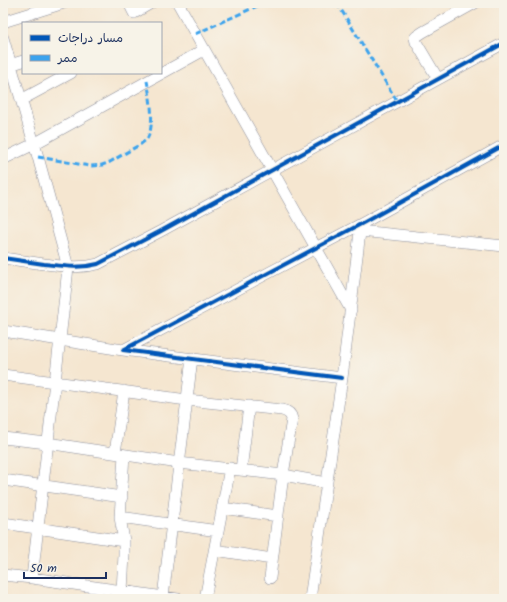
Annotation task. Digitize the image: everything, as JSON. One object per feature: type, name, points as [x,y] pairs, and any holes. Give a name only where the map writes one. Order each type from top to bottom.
[{"type":"street","points":[[3,22],[64,3]]},
{"type":"street","points":[[133,13],[152,3]]},
{"type":"street","points":[[178,3],[351,310]]},
{"type":"street","points":[[438,79],[415,38],[475,3]]},
{"type":"street","points":[[3,38],[7,66],[21,100],[68,267],[32,578]]},
{"type":"street","points":[[3,258],[68,267],[98,264],[504,43]]},
{"type":"street","points":[[163,68],[204,50]]},
{"type":"street","points":[[7,66],[22,61]]},
{"type":"street","points":[[21,100],[69,74]]},
{"type":"street","points":[[3,159],[34,144],[153,74]]},
{"type":"street","points":[[123,350],[315,248],[360,228],[504,145]]},
{"type":"street","points":[[360,228],[504,246]]},
{"type":"street","points":[[310,599],[342,378],[360,228]]},
{"type":"street","points":[[3,331],[123,350],[342,378]]},
{"type":"street","points":[[163,597],[192,358]]},
{"type":"street","points":[[3,375],[187,400],[285,410],[290,413],[291,426],[283,475],[270,578]]},
{"type":"street","points":[[122,591],[124,542],[120,517],[122,497],[120,454],[124,391]]},
{"type":"street","points":[[242,470],[249,406]]},
{"type":"street","points":[[3,438],[48,443],[179,463],[283,475],[327,483]]},
{"type":"street","points":[[205,599],[230,468]]},
{"type":"street","points":[[3,480],[122,497]]},
{"type":"street","points":[[222,508],[278,516]]},
{"type":"street","points":[[120,517],[218,531]]},
{"type":"street","points":[[3,523],[124,542]]},
{"type":"street","points":[[214,550],[272,559]]},
{"type":"street","points":[[3,575],[178,599]]},
{"type":"marked path","points":[[195,34],[264,3]]},
{"type":"marked path","points":[[337,3],[397,101]]},
{"type":"marked path","points":[[38,157],[90,166],[102,165],[141,144],[148,138],[152,117],[147,81]]},
{"type":"marked path","points":[[3,584],[5,575]]},
{"type":"cycle path","points":[[3,258],[71,267],[98,264],[504,43]]},
{"type":"cycle path","points":[[342,378],[123,350],[361,224],[504,145]]}]
